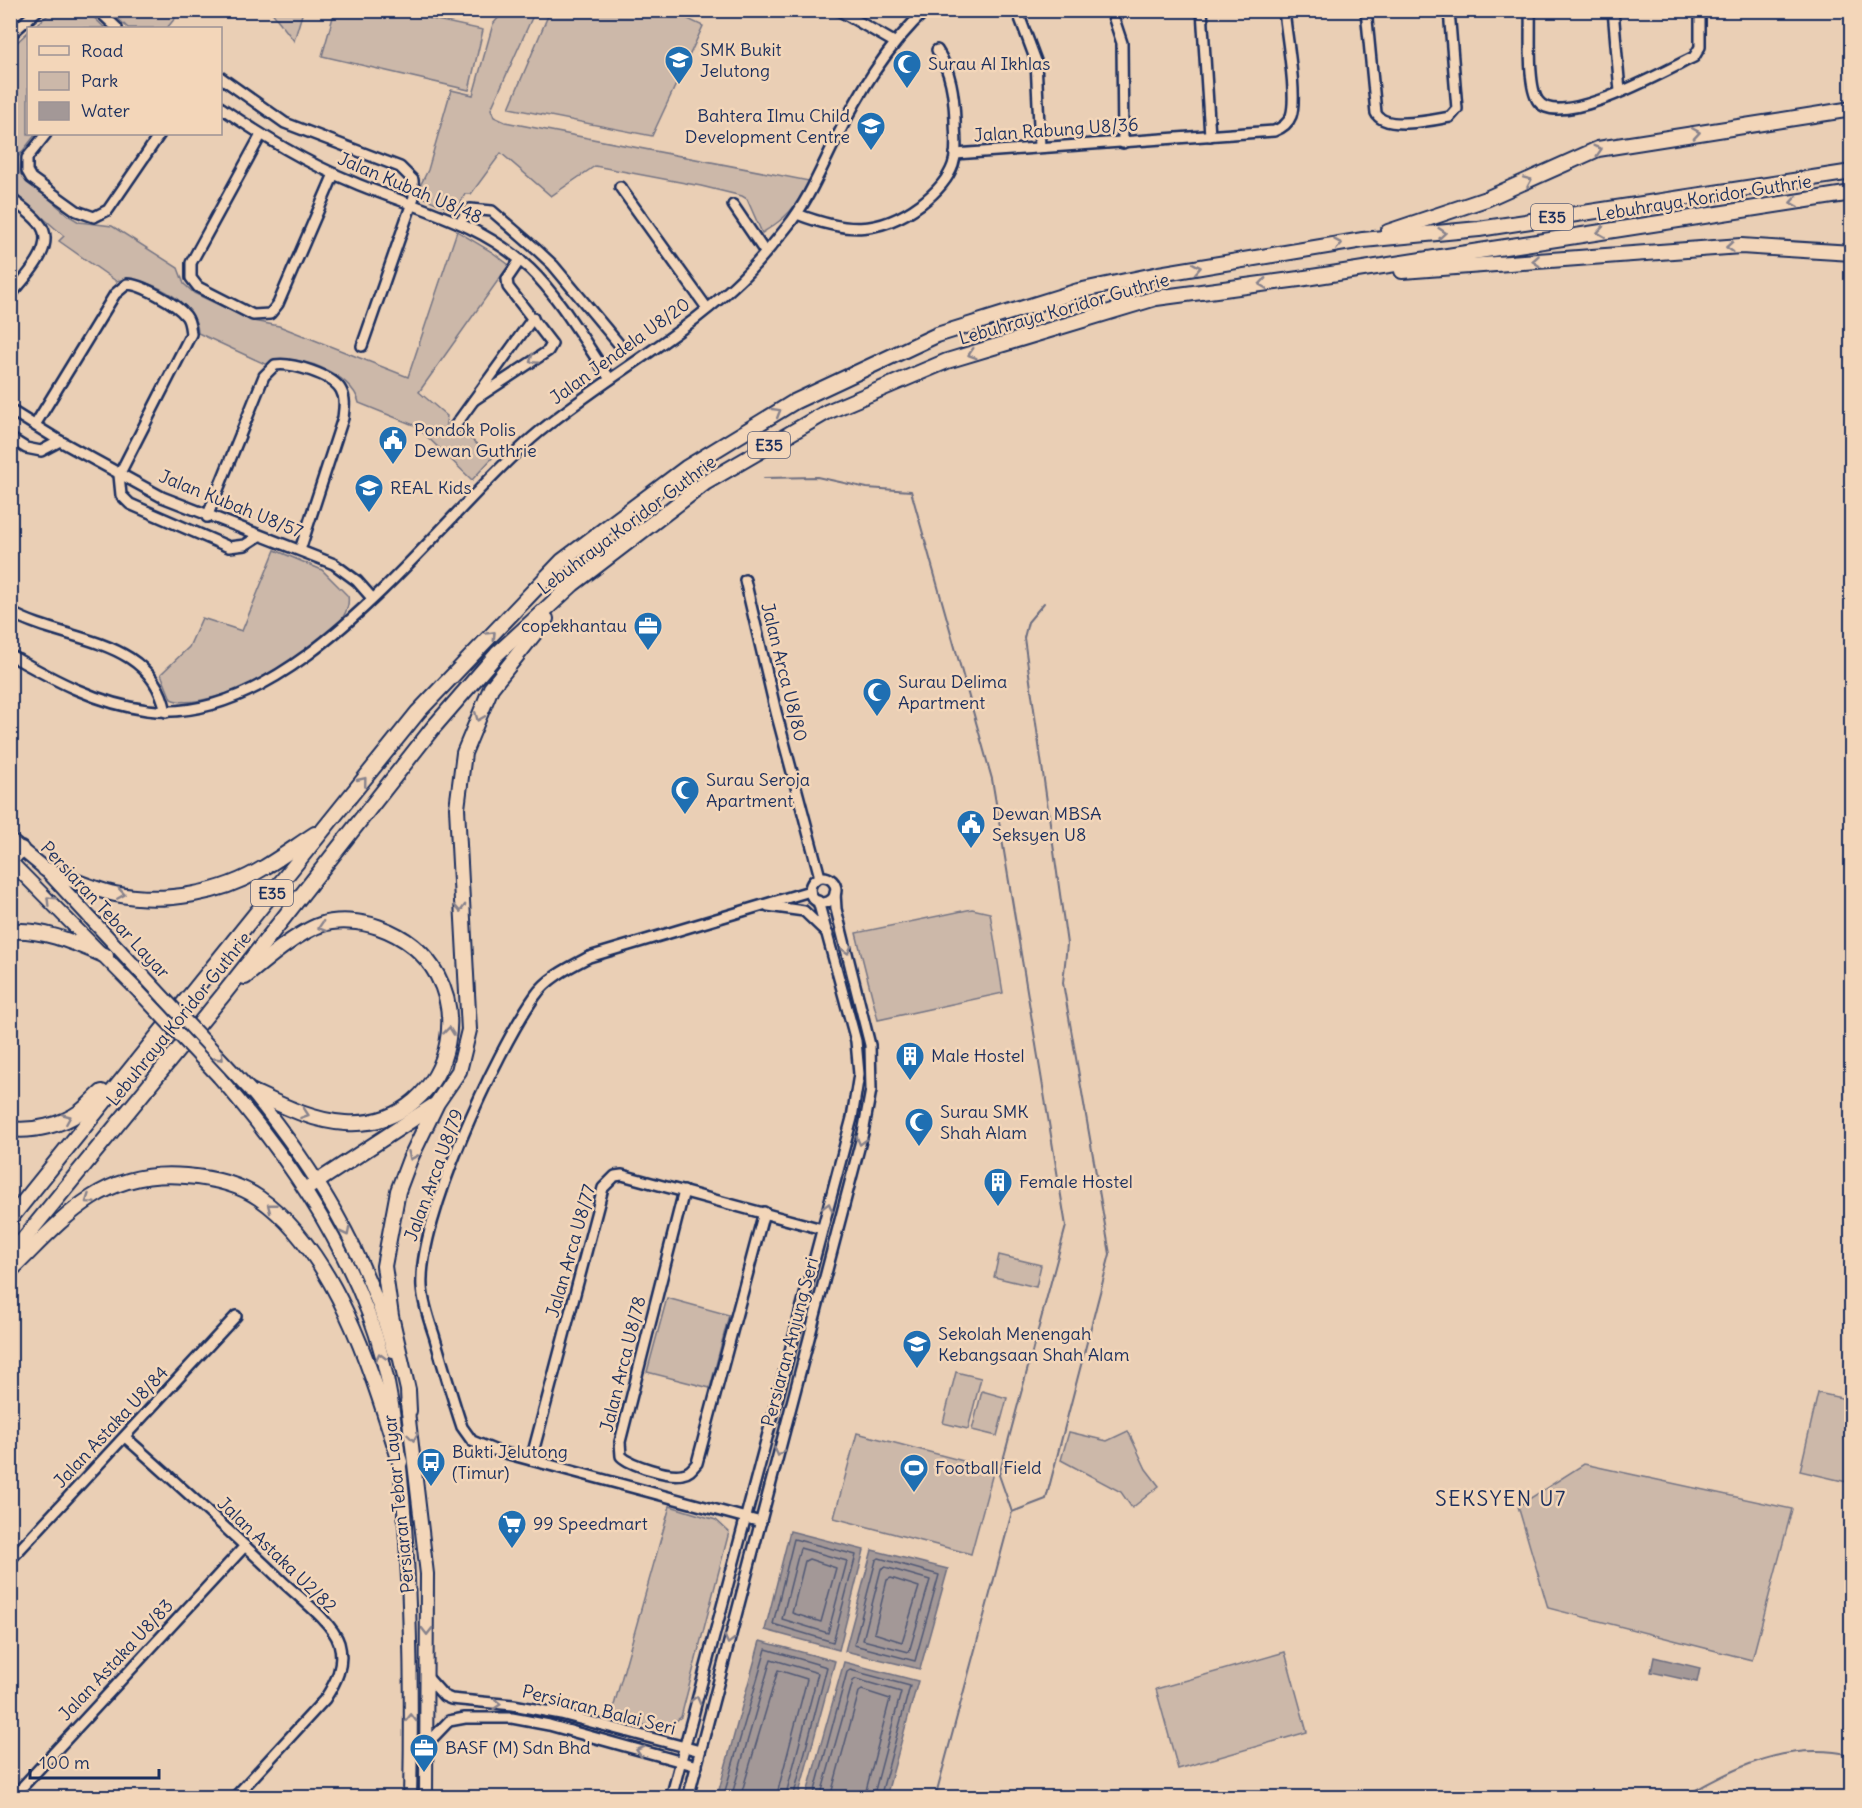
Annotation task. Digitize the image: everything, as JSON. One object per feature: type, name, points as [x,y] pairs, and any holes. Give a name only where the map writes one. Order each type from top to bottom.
[{"type":"highway","points":[[1825,114],[1838,104],[1851,100]]},
{"type":"highway","points":[[1363,240],[1500,193],[1598,148],[1851,109]]},
{"type":"highway","name":"Lebuhraya Koridor Guthrie","points":[[10,1219],[418,712],[562,561],[686,468],[794,402],[937,334],[1078,291],[1159,274],[1363,240],[1479,229],[1851,172]]},
{"type":"highway","name":"Lebuhraya Koridor Guthrie","points":[[10,1256],[223,995],[432,729],[497,654],[573,584],[705,483],[827,412],[947,361],[1156,298],[1299,279],[1851,193]]},
{"type":"highway","points":[[1299,279],[1741,246],[1851,253]]},
{"type":"highway","points":[[409,1412],[408,1390],[391,1316],[384,1266],[399,1191],[410,1159],[437,1102],[459,1071],[469,1030],[457,808],[464,753],[491,688],[573,584]]},
{"type":"highway","points":[[45,869],[115,894],[152,898],[185,896],[225,886],[263,868],[326,826]]},
{"type":"highway","points":[[11,861],[16,845]]},
{"type":"highway","points":[[223,995],[272,955],[320,925],[345,921],[366,923],[403,939],[425,956],[437,972],[447,994],[451,1025],[441,1062],[430,1083],[409,1105],[386,1117],[362,1123],[326,1121],[251,1091]]},
{"type":"highway","points":[[10,931],[32,930],[49,934],[106,957]]},
{"type":"highway","points":[[10,1129],[34,1130],[51,1125],[79,1113],[101,1093],[115,1086]]},
{"type":"highway","points":[[306,1189],[416,1119],[437,1102]]},
{"type":"highway","points":[[10,1271],[54,1227],[91,1197],[127,1180],[163,1174],[204,1178],[226,1183],[257,1197],[283,1217],[328,1277],[370,1365],[400,1462]]},
{"type":"main road","name":"Persiaran Tebar Layar","points":[[16,845],[45,869],[251,1091],[319,1180],[370,1279],[409,1412],[427,1574],[426,1797]]},
{"type":"main road","name":"Persiaran Tebar Layar","points":[[11,861],[140,992],[262,1126],[306,1189],[332,1235],[369,1315],[396,1425],[410,1577],[410,1797]]},
{"type":"street","points":[[10,35],[38,10]]},
{"type":"street","points":[[98,10],[116,27]]},
{"type":"street","points":[[838,10],[894,42]]},
{"type":"street","name":"Jalan Jendela U8/20","points":[[10,655],[44,674],[104,700],[166,712],[227,699],[288,670],[348,622],[512,457],[610,379],[735,285],[797,214],[850,112],[894,42],[926,10]]},
{"type":"street","points":[[1017,10],[1036,61],[1040,147]]},
{"type":"street","points":[[1111,10],[1122,43],[1123,142]]},
{"type":"street","points":[[1202,10],[1210,136]]},
{"type":"street","name":"Jalan Rabung U8/36","points":[[797,214],[843,228],[877,227],[890,222],[934,194],[949,174],[955,154],[1274,131],[1281,128],[1290,118],[1293,103],[1284,10]]},
{"type":"street","points":[[1366,10],[1376,113],[1383,120],[1397,124],[1450,117],[1457,110],[1449,10]]},
{"type":"street","points":[[1530,10],[1533,87],[1539,103],[1551,109],[1569,110],[1620,91],[1694,57],[1700,46],[1700,10]]},
{"type":"street","points":[[1613,10],[1620,91]]},
{"type":"street","points":[[937,50],[951,84],[955,154]]},
{"type":"street","points":[[222,78],[285,123],[400,167],[413,180],[412,202],[362,346]]},
{"type":"street","name":"Jalan Kubah U8/48","points":[[222,108],[299,158],[334,174],[460,222],[520,260],[551,295],[610,379]]},
{"type":"street","points":[[45,135],[27,158],[27,171],[31,178],[77,211],[94,217],[108,210],[159,135]]},
{"type":"street","points":[[261,135],[191,263],[191,278],[198,287],[253,315],[270,314],[278,304],[334,174]]},
{"type":"street","points":[[620,187],[707,308]]},
{"type":"street","points":[[10,198],[39,222],[45,238],[40,256],[10,296]]},
{"type":"street","points":[[734,205],[765,252]]},
{"type":"street","points":[[460,222],[470,209],[492,211],[553,265],[618,343]]},
{"type":"street","points":[[474,400],[551,347],[552,341],[507,283],[520,260]]},
{"type":"street","points":[[35,425],[115,294],[127,284],[135,284],[181,310],[190,324],[191,334],[120,475],[119,489],[130,504],[229,547],[251,543],[259,536]]},
{"type":"street","points":[[455,426],[533,318]]},
{"type":"street","points":[[207,517],[264,376],[275,365],[294,365],[334,381],[343,392],[344,400],[343,418],[300,550]]},
{"type":"street","name":"Jalan Kubah U8/57","points":[[10,410],[120,475],[207,517],[334,564],[357,581],[372,598]]},
{"type":"street","points":[[10,438],[26,448],[41,451],[60,441]]},
{"type":"street","name":"Jalan Arca U8/80","points":[[745,580],[776,712],[820,877]]},
{"type":"street","points":[[10,612],[38,626],[111,648],[135,661],[145,668],[159,687],[166,712]]},
{"type":"street","points":[[820,877],[830,879],[836,888],[828,902],[818,901],[810,891],[813,882],[820,877]]},
{"type":"street","name":"Jalan Arca U8/79","points":[[761,1522],[483,1448],[472,1441],[462,1427],[422,1288],[422,1254],[465,1134],[489,1078],[536,995],[561,972],[590,957],[810,891]]},
{"type":"street","name":"Persiaran Anjung Seri","points":[[688,1797],[863,1133],[871,1090],[870,1045],[836,909],[835,893]]},
{"type":"street","name":"Persiaran Anjung Seri","points":[[671,1797],[852,1118],[859,1074],[856,1041],[818,901]]},
{"type":"street","points":[[759,906],[804,911],[828,934]]},
{"type":"street","name":"Jalan Arca U8/77","points":[[531,1460],[603,1188],[615,1176],[622,1175],[822,1229]]},
{"type":"street","name":"Jalan Arca U8/78","points":[[684,1191],[620,1442],[621,1456],[628,1463],[679,1475],[690,1472],[697,1463],[764,1212]]},
{"type":"street","name":"Jalan Astaka U8/84","points":[[10,1560],[236,1316]]},
{"type":"street","name":"Jalan Astaka U2/82","points":[[125,1437],[246,1546],[333,1632],[339,1642],[340,1669],[337,1681],[325,1699],[234,1797]]},
{"type":"street","name":"Jalan Astaka U8/83","points":[[12,1797],[246,1546]]},
{"type":"street","name":"Persiaran Balai Seri","points":[[427,1677],[444,1696],[452,1700],[513,1705],[561,1714],[700,1751]]},
{"type":"street","name":"Persiaran Balai Seri","points":[[426,1745],[450,1721],[465,1718],[512,1718],[549,1725],[696,1766]]},
{"type":"green space","points":[[54,10],[87,11],[104,27],[34,27]]},
{"type":"green space","points":[[335,10],[395,11],[483,30],[469,90],[322,56]]},
{"type":"green space","points":[[505,10],[535,11],[491,109],[494,117],[505,122],[809,181],[799,198],[785,217],[762,233],[747,199],[742,196],[595,166],[551,196],[501,153],[471,194],[465,194],[456,212],[416,194],[428,170],[451,90],[473,95],[493,24]]},
{"type":"green space","points":[[110,11],[181,11],[168,27],[127,27]]},
{"type":"green space","points":[[271,11],[303,11],[294,41]]},
{"type":"green space","points":[[550,11],[671,11],[703,26],[652,136],[509,108]]},
{"type":"green space","points":[[27,33],[27,135],[35,135],[18,157],[19,173],[69,216],[79,222],[112,226],[178,268],[184,284],[194,293],[253,321],[279,326],[408,377],[457,231],[509,265],[419,392],[447,416],[445,429],[450,433],[462,432],[493,457],[472,480],[416,426],[359,403],[355,392],[334,374],[305,362],[291,360],[267,365],[198,333],[196,322],[189,311],[168,292],[141,281],[116,281],[59,241],[64,236],[11,190],[11,48]]},
{"type":"green space","points":[[275,550],[322,570],[348,596],[345,614],[329,634],[306,653],[277,671],[216,697],[190,702],[171,699],[161,674],[189,647],[202,618],[242,631]]},
{"type":"green space","points":[[972,909],[990,913],[1003,993],[878,1020],[856,933]]},
{"type":"green space","points":[[999,1255],[1041,1265],[1036,1287],[994,1277]]},
{"type":"green space","points":[[667,1298],[729,1315],[710,1388],[647,1372]]},
{"type":"green space","points":[[956,1372],[981,1378],[968,1429],[943,1423]]},
{"type":"green space","points":[[982,1391],[1007,1398],[997,1436],[972,1430]]},
{"type":"green space","points":[[1818,1393],[1851,1400],[1851,1483],[1800,1471]]},
{"type":"green space","points":[[1128,1431],[1146,1469],[1159,1486],[1132,1508],[1121,1492],[1061,1460],[1069,1432],[1107,1441]]},
{"type":"green space","name":"Football Field","points":[[857,1433],[994,1469],[971,1554],[834,1518]]},
{"type":"green space","points":[[1584,1464],[1792,1509],[1752,1660],[1548,1608],[1518,1506]]},
{"type":"green space","points":[[670,1506],[716,1520],[729,1532],[681,1717],[664,1730],[611,1716]]},
{"type":"green space","points":[[1285,1652],[1307,1732],[1178,1769],[1156,1689]]},
{"type":"water","points":[[790,1531],[864,1550],[839,1650],[765,1630]]},
{"type":"water","points":[[872,1550],[948,1569],[920,1669],[845,1651]]},
{"type":"water","points":[[760,1641],[835,1661],[798,1797],[717,1797]]},
{"type":"water","points":[[1654,1657],[1700,1668],[1697,1682],[1651,1672]]},
{"type":"water","points":[[844,1662],[918,1681],[886,1797],[806,1797]]},
{"type":"waterway","points":[[764,478],[817,477],[867,488],[911,491],[992,779],[1066,1226],[999,1475],[1012,1512],[935,1798]]},
{"type":"waterway","points":[[1012,1512],[1046,1499],[1110,1254],[1063,983],[1067,944],[1024,638],[1028,622],[1044,603]]},
{"type":"waterway","points":[[1682,1798],[1722,1776],[1763,1759],[1806,1751],[1852,1755]]},
{"type":"place","name":"SMK Bukit Jelutong","points":[[679,86]]},
{"type":"place","name":"Surau Al Ikhlas","points":[[907,90]]},
{"type":"place","name":"Bahtera Ilmu Child Development Centre","points":[[871,152]]},
{"type":"place","name":"Pondok Polis Dewan Guthrie","points":[[393,466]]},
{"type":"place","name":"REAL Kids","points":[[369,514]]},
{"type":"place","name":"copekhantau","points":[[648,652]]},
{"type":"place","name":"Surau Delima Apartment","points":[[877,718]]},
{"type":"place","name":"Surau Seroja Apartment","points":[[685,816]]},
{"type":"place","name":"Dewan MBSA Seksyen U8","points":[[971,850]]},
{"type":"place","name":"Male Hostel","points":[[910,1082]]},
{"type":"place","name":"Surau SMK Shah Alam","points":[[919,1148]]},
{"type":"place","name":"Female Hostel","points":[[998,1208]]},
{"type":"place","name":"Sekolah Menengah Kebangsaan Shah Alam","points":[[917,1370]]},
{"type":"place","name":"Bukti Jelutong (Timur)","points":[[431,1488]]},
{"type":"place","name":"Football Field","points":[[914,1494]]},
{"type":"place","name":"99 Speedmart","points":[[512,1550]]},
{"type":"place","name":"BASF (M) Sdn Bhd","points":[[424,1774]]},
{"type":"district","name":"SEKSYEN U7","points":[[1501,1499]]}]
